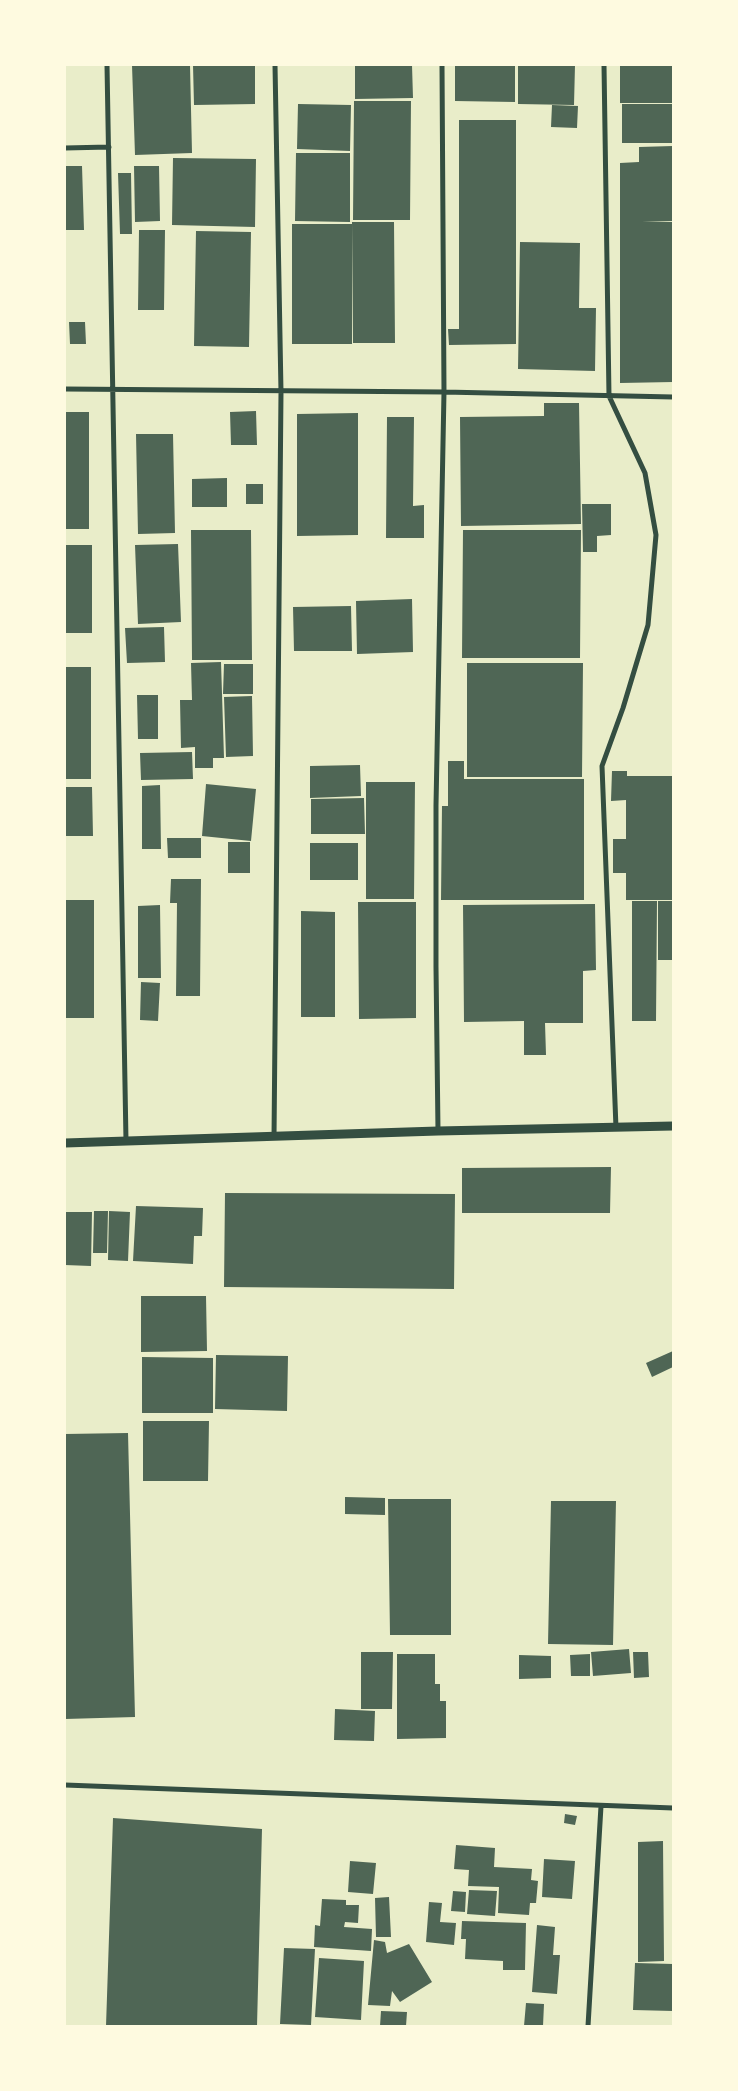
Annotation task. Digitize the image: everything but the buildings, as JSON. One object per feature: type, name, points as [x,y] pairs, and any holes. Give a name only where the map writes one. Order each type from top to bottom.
[{"type":"street","points":[[107,65],[126,1141]]},
{"type":"street","points":[[274,1137],[282,392],[275,65]]},
{"type":"street","points":[[438,1131],[436,805],[444,392],[442,65]]},
{"type":"street","points":[[604,65],[609,396],[645,474],[656,535],[648,625],[623,708],[602,766],[616,1128]]},
{"type":"street","points":[[65,148],[109,147]]},
{"type":"street","points":[[65,389],[444,392],[673,397]]},
{"type":"street","points":[[65,1143],[438,1131],[673,1126]]},
{"type":"street","points":[[65,1785],[673,1808]]},
{"type":"street","points":[[588,2026],[601,1806]]}]
